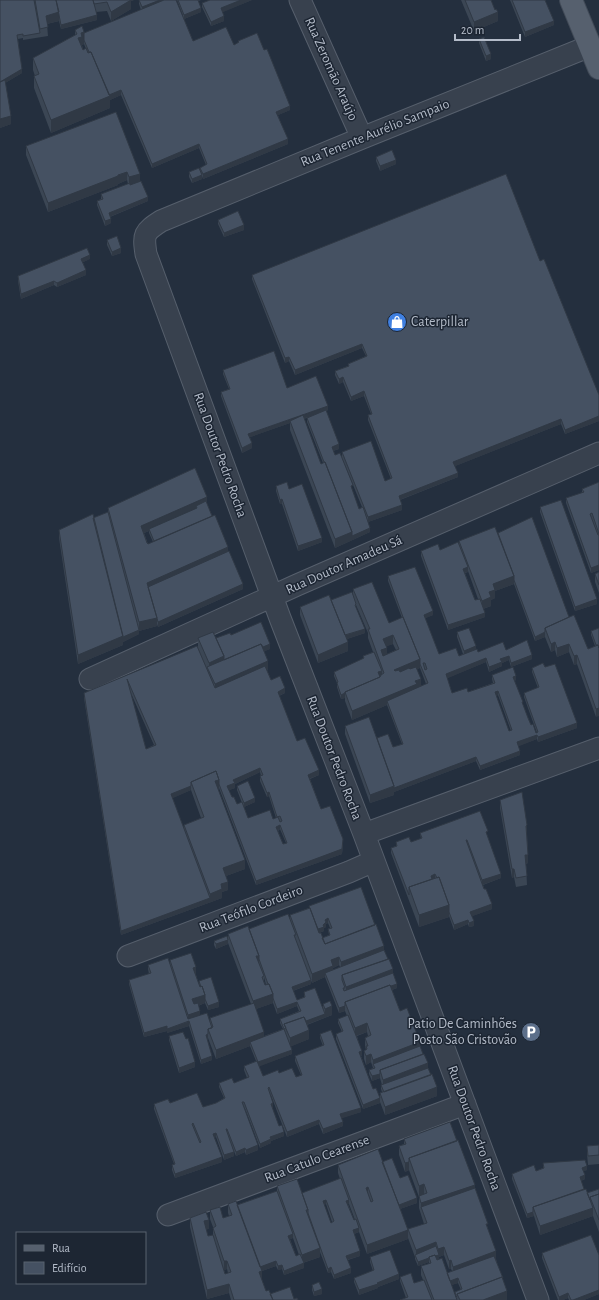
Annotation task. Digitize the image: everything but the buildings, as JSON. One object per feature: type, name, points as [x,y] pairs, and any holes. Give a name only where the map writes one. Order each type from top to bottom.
[{"type":"main road","points":[[571,0],[599,68]]},
{"type":"street","name":"Rua Zeromão Araújo","points":[[300,0],[362,138]]},
{"type":"street","name":"Rua Tenente Aurélio Sampaio","points":[[161,221],[590,46]]},
{"type":"street","name":"Rua Doutor Pedro Rocha","points":[[161,221],[148,229],[144,240],[146,254],[272,597],[364,834],[538,1300]]},
{"type":"street","name":"Rua Doutor Amadeu Sá","points":[[90,680],[272,597],[599,453]]},
{"type":"street","points":[[364,834],[599,748]]},
{"type":"street","name":"Rua Teófilo Cordeiro","points":[[128,956],[374,861]]},
{"type":"street","name":"Rua Catulo Cearense","points":[[168,1215],[465,1104]]},
{"type":"place","name":"Caterpillar","points":[[397,322]]},
{"type":"place","name":"Patio De Caminhões Posto São Cristovão","points":[[531,1032]]}]
